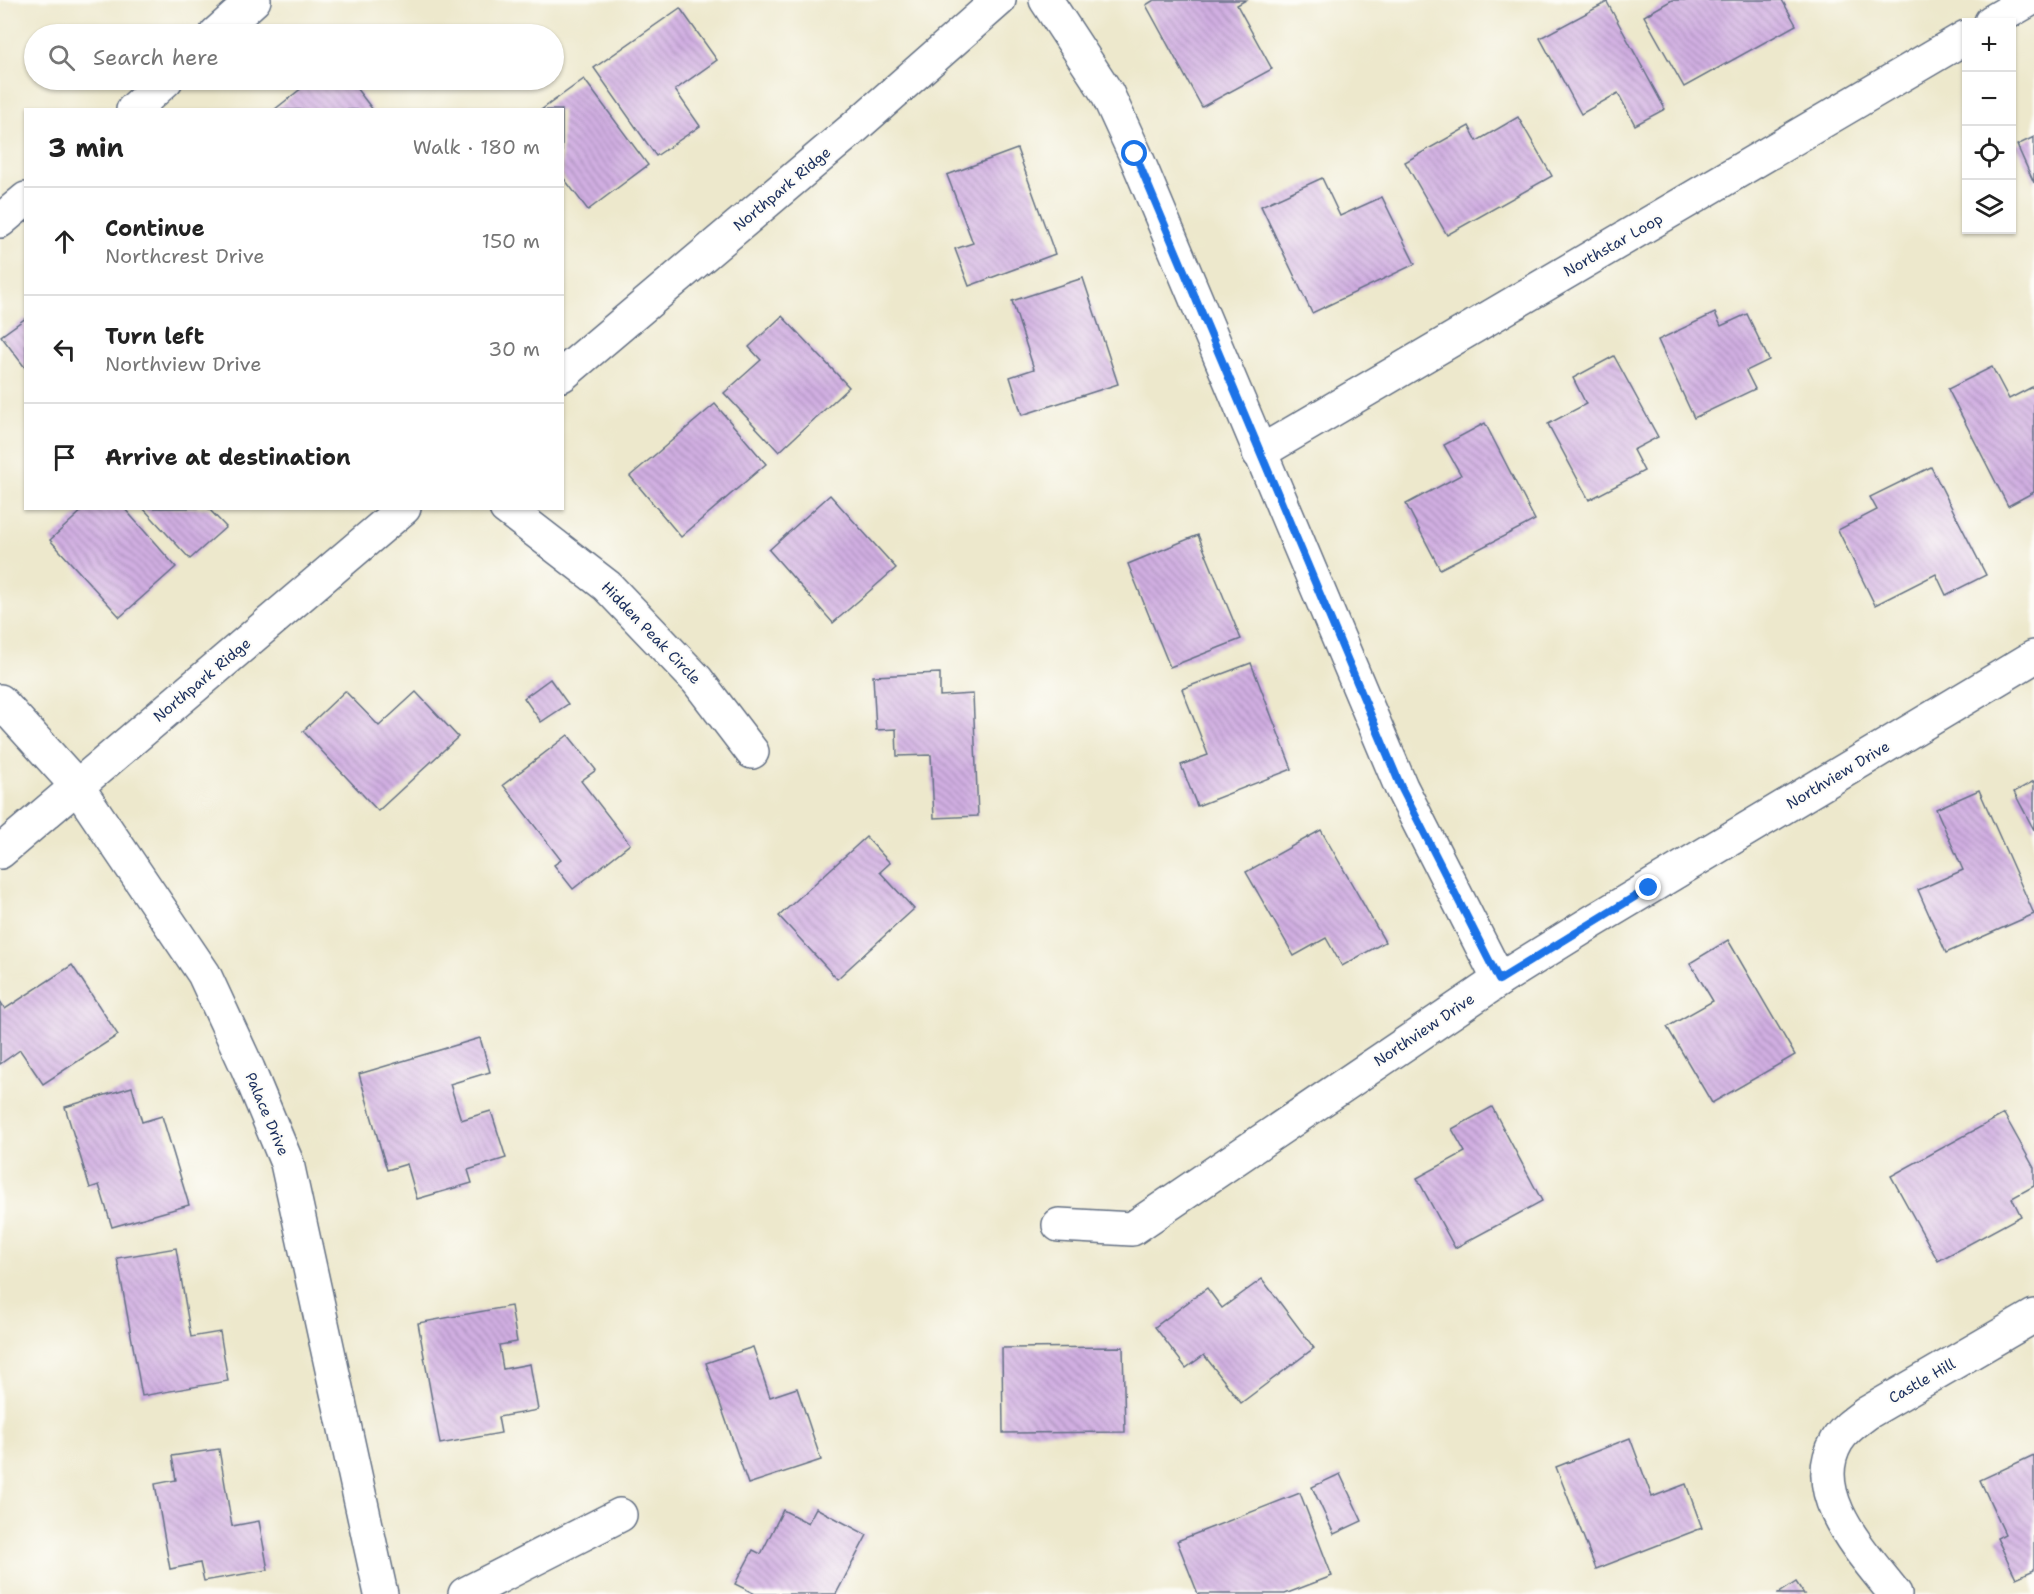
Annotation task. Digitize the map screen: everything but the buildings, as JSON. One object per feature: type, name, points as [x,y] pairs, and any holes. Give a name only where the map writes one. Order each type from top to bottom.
[{"type":"street","points":[[227,24],[254,0]]},
{"type":"street","name":"Northpark Ridge","points":[[564,373],[855,127],[999,0]]},
{"type":"street","points":[[1046,0],[1107,93],[1135,154],[1401,787],[1499,980]]},
{"type":"street","points":[[1998,18],[2029,0]]},
{"type":"street","name":"Northstar Loop","points":[[1259,453],[1962,39]]},
{"type":"street","points":[[135,108],[155,90]]},
{"type":"street","points":[[0,221],[24,202]]},
{"type":"street","name":"Northpark Ridge","points":[[0,852],[402,510]]},
{"type":"street","name":"Hidden Peak Circle","points":[[509,510],[607,586],[697,680],[752,752]]},
{"type":"street","name":"Northview Drive","points":[[1059,1225],[1132,1229],[1499,980],[2034,657]]},
{"type":"street","name":"Palace Drive","points":[[0,701],[77,786],[204,974],[248,1069],[287,1163],[381,1594]]},
{"type":"street","name":"Castle Hill","points":[[1895,1594],[1845,1529],[1835,1508],[1828,1486],[1829,1464],[1836,1442],[1849,1426],[1867,1413],[2034,1316]]},
{"type":"street","points":[[465,1594],[620,1515]]},
{"type":"route","points":[[1135,154],[1401,787],[1499,980],[1649,888]]}]
